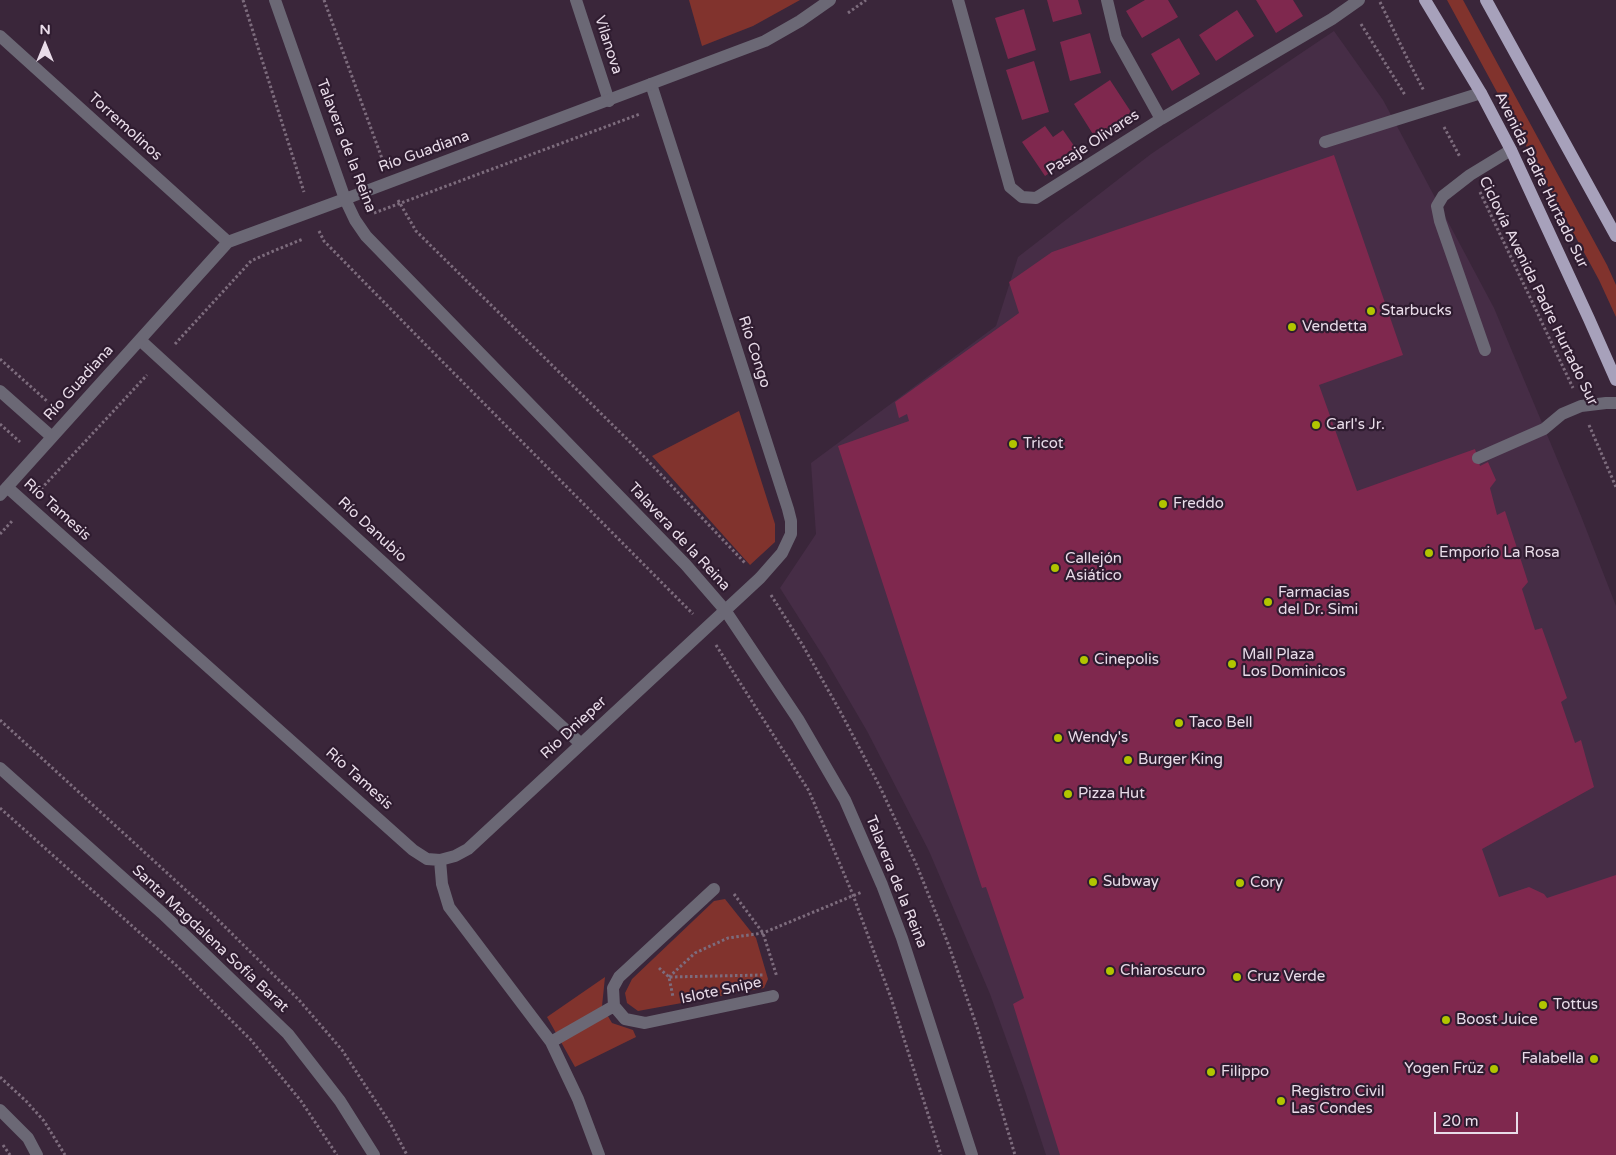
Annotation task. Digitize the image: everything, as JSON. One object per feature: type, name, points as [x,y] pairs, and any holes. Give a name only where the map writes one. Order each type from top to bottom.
[{"type":"main road","name":"Avenida Padre Hurtado Sur","points":[[1425,0],[1481,93],[1510,150],[1590,319],[1616,380]]},
{"type":"main road","points":[[1486,0],[1616,236]]},
{"type":"street","name":"Talavera de la Reina","points":[[275,0],[345,199],[355,220],[366,236],[679,558],[725,610],[778,688],[822,759],[845,800],[882,885],[905,946],[972,1155]]},
{"type":"street","name":"Vilanova","points":[[576,0],[609,100]]},
{"type":"street","name":"Río Guadiana","points":[[4,491],[228,242],[765,41],[800,21],[830,0]]},
{"type":"street","name":"Pasaje Olivares","points":[[958,0],[1010,187],[1022,196],[1036,198],[1161,119],[1332,19],[1355,3]]},
{"type":"street","points":[[1106,0],[1116,38],[1161,119]]},
{"type":"street","name":"Torremolinos","points":[[0,36],[228,242]]},
{"type":"street","name":"Río Congo","points":[[651,84],[791,521],[791,534],[782,553],[766,572],[725,610]]},
{"type":"street","points":[[1325,142],[1481,93]]},
{"type":"street","points":[[1485,350],[1440,221],[1438,206],[1442,196],[1470,175],[1510,150]]},
{"type":"street","name":"Río Danubio","points":[[140,340],[581,744]]},
{"type":"street","points":[[0,391],[52,438]]},
{"type":"street","points":[[1478,458],[1544,429],[1562,414],[1581,406],[1606,402],[1616,403]]},
{"type":"street","name":"Río Tamesis","points":[[4,491],[27,505],[413,850],[427,859],[440,860]]},
{"type":"street","name":"Río Dnieper","points":[[440,860],[455,856],[468,848],[725,610]]},
{"type":"street","name":"Santa Magdalena Sofía Barat","points":[[0,768],[162,913],[288,1034],[340,1101],[374,1155]]},
{"type":"street","points":[[440,860],[442,884],[450,907],[552,1042],[578,1099],[599,1155]]},
{"type":"street","points":[[552,1042],[614,1006],[613,988],[620,977],[714,889]]},
{"type":"street","name":"Islote Snipe","points":[[614,1006],[625,1019],[644,1023],[773,996]]},
{"type":"street","points":[[0,1110],[28,1138],[37,1155]]},
{"type":"path","points":[[243,0],[310,212]]},
{"type":"path","points":[[847,14],[866,0]]},
{"type":"path","name":"Ciclovía Avenida Padre Hurtado Sur","points":[[1379,0],[1408,62],[1486,202],[1581,406],[1616,487]]},
{"type":"path","points":[[1355,3],[1402,92],[1418,114]]},
{"type":"path","points":[[0,534],[251,261],[270,252],[659,107]]},
{"type":"path","points":[[0,359],[67,420]]},
{"type":"path","points":[[0,424],[35,456]]},
{"type":"path","points":[[0,720],[214,915],[299,1000],[342,1050],[390,1122],[407,1155]]},
{"type":"path","points":[[0,808],[177,966],[251,1040],[301,1101],[337,1155]]},
{"type":"path","points":[[669,977],[694,953],[728,938],[762,933],[882,885]]},
{"type":"path","name":"Islote Snipe","points":[[714,889],[730,889],[762,933],[780,989],[773,996]]},
{"type":"path","points":[[644,954],[669,977],[676,1017]]},
{"type":"path","points":[[669,977],[754,974],[777,977]]},
{"type":"path","points":[[0,1141],[10,1155]]},
{"type":"shaded area","points":[[689,0],[800,0],[753,26],[702,46]]},
{"type":"shaded area","points":[[1447,0],[1463,0],[1607,265],[1616,285],[1616,317],[1599,280]]},
{"type":"shaded area","name":"Mall Plaza Los Dominicos","points":[[1334,31],[1383,100],[1494,308],[1581,516],[1616,606],[1616,1155],[1046,1155],[990,994],[929,851],[867,731],[825,659],[780,588],[816,534],[811,463],[996,326],[1018,257],[1151,154]]},
{"type":"shaded area","points":[[739,411],[775,524],[775,542],[750,565],[652,456]]},
{"type":"shaded area","points":[[725,899],[756,938],[768,979],[764,988],[638,1011],[627,1003],[625,993],[632,979],[714,901]]},
{"type":"shaded area","points":[[605,977],[602,1006],[612,1023],[633,1030],[636,1037],[575,1067],[547,1017]]},
{"type":"building","points":[[1047,0],[1078,0],[1082,14],[1053,22]]},
{"type":"building","points":[[1145,0],[1168,0],[1178,17],[1142,38],[1126,11]]},
{"type":"building","points":[[1256,0],[1293,0],[1303,16],[1276,33]]},
{"type":"building","points":[[1024,9],[1036,50],[1008,59],[995,18]]},
{"type":"building","points":[[1237,10],[1254,36],[1216,61],[1199,35]]},
{"type":"building","points":[[1090,33],[1101,73],[1070,81],[1060,42]]},
{"type":"building","points":[[1179,38],[1200,74],[1172,91],[1151,54]]},
{"type":"building","points":[[1034,61],[1049,112],[1022,120],[1006,70]]},
{"type":"building","points":[[1110,80],[1133,115],[1096,139],[1074,104]]},
{"type":"building","points":[[1045,126],[1053,137],[1063,130],[1079,153],[1045,176],[1022,142]]},
{"type":"building","name":"Mall Plaza Los Dominicos","points":[[1334,155],[1403,355],[1319,385],[1357,491],[1475,449],[1480,466],[1488,462],[1496,480],[1490,488],[1497,515],[1505,511],[1528,582],[1522,589],[1535,630],[1542,628],[1567,698],[1561,702],[1575,743],[1581,740],[1594,787],[1482,849],[1499,897],[1529,887],[1544,894],[1547,898],[1616,875],[1616,1155],[1060,1155],[1013,1004],[1024,998],[986,887],[982,888],[838,446],[909,421],[907,414],[899,418],[895,402],[1019,313],[1009,282],[1052,252]]},
{"type":"place","name":"Starbucks","points":[[1371,311]]},
{"type":"place","name":"Vendetta","points":[[1292,327]]},
{"type":"place","name":"Carl's Jr.","points":[[1316,425]]},
{"type":"place","name":"Tricot","points":[[1013,444]]},
{"type":"place","name":"Freddo","points":[[1163,504]]},
{"type":"place","name":"Emporio La Rosa","points":[[1429,553]]},
{"type":"place","name":"Callejón Asiático","points":[[1055,568]]},
{"type":"place","name":"Farmacias del Dr. Simi","points":[[1268,602]]},
{"type":"place","name":"Cinepolis","points":[[1084,660]]},
{"type":"place","name":"Mall Plaza Los Dominicos","points":[[1232,664]]},
{"type":"place","name":"Taco Bell","points":[[1179,723]]},
{"type":"place","name":"Wendy's","points":[[1058,738]]},
{"type":"place","name":"Burger King","points":[[1128,760]]},
{"type":"place","name":"Pizza Hut","points":[[1068,794]]},
{"type":"place","name":"Subway","points":[[1093,882]]},
{"type":"place","name":"Cory","points":[[1240,883]]},
{"type":"place","name":"Chiaroscuro","points":[[1110,971]]},
{"type":"place","name":"Cruz Verde","points":[[1237,977]]},
{"type":"place","name":"Tottus","points":[[1543,1005]]},
{"type":"place","name":"Boost Juice","points":[[1446,1020]]},
{"type":"place","name":"Falabella","points":[[1594,1059]]},
{"type":"place","name":"Yogen Früz","points":[[1494,1069]]},
{"type":"place","name":"Filippo","points":[[1211,1072]]},
{"type":"place","name":"Registro Civil Las Condes","points":[[1281,1101]]}]
